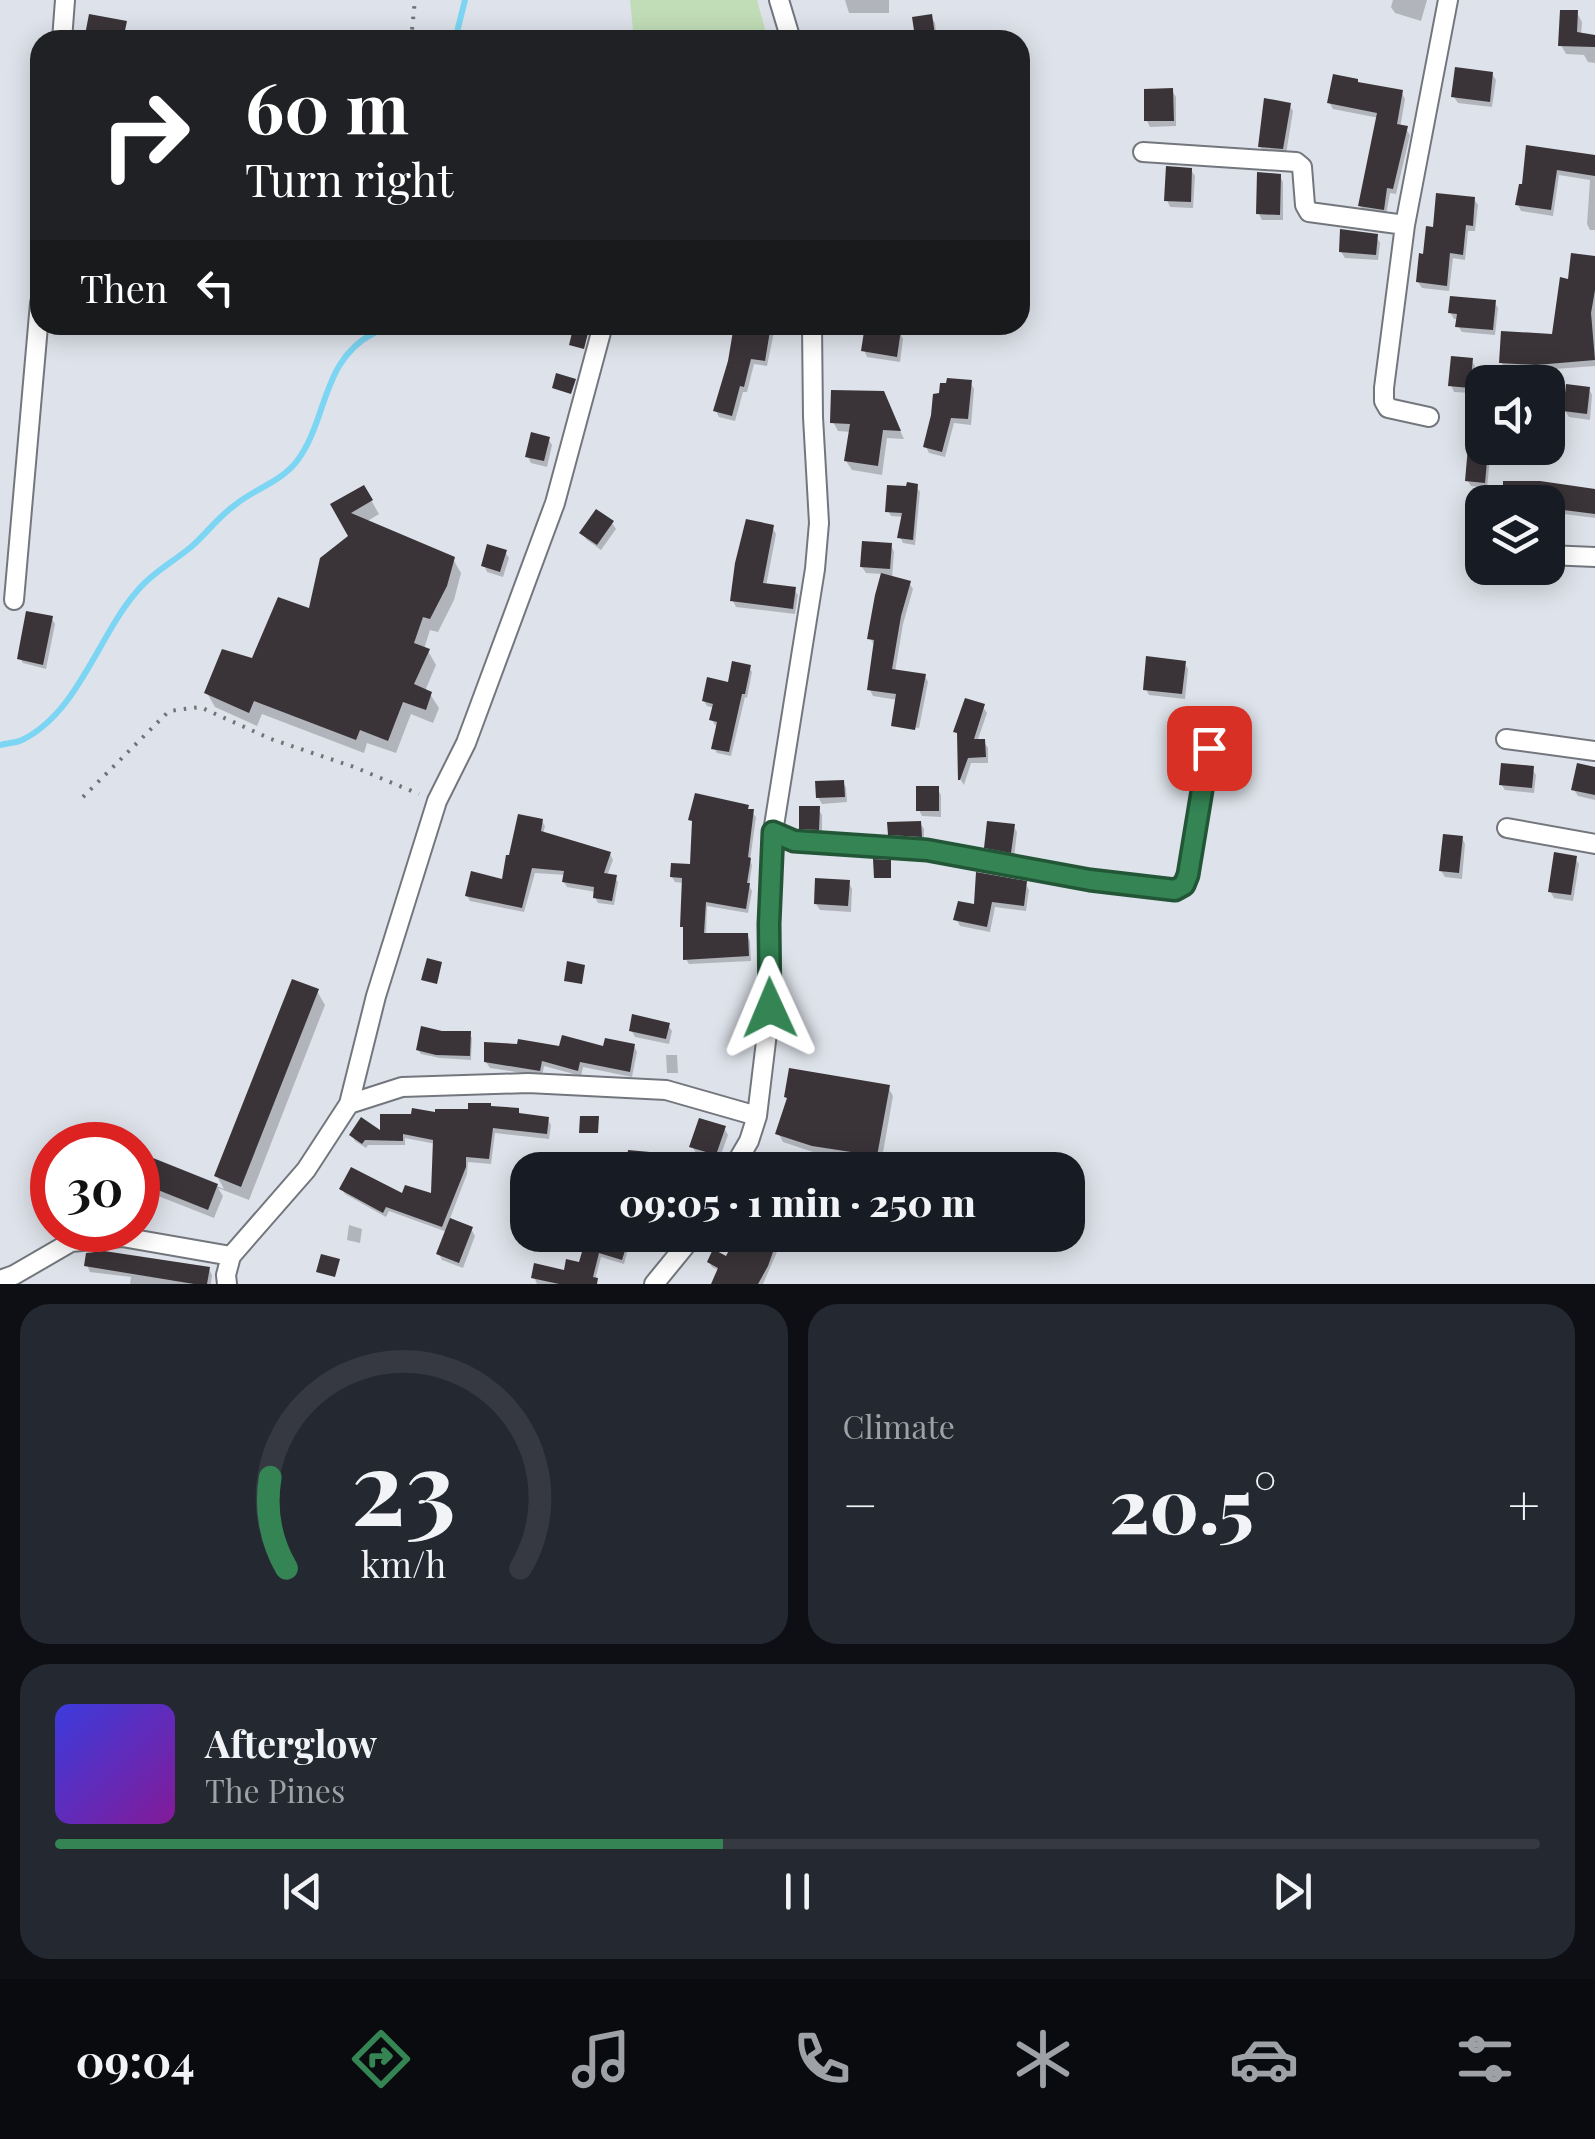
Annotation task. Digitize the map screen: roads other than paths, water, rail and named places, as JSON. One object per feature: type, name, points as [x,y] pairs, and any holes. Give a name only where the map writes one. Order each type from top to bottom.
[{"type":"street","points":[[63,30],[65,0]]},
{"type":"street","points":[[779,0],[788,30]]},
{"type":"street","points":[[1429,417],[1388,408],[1384,402],[1406,225],[1448,0]]},
{"type":"street","points":[[1143,152],[1296,162],[1302,167],[1305,206],[1310,212],[1406,225]]},
{"type":"street","points":[[14,600],[37,335]]},
{"type":"street","points":[[227,1284],[231,1256],[306,1170],[349,1104],[376,996],[437,801],[466,744],[556,502],[601,335]]},
{"type":"street","points":[[743,1152],[757,1116],[770,1008],[773,832],[808,623],[819,523],[812,335]]},
{"type":"street","points":[[1565,556],[1595,557]]},
{"type":"street","points":[[1506,739],[1595,752]]},
{"type":"street","points":[[773,832],[794,841],[927,850],[1090,880],[1175,890],[1184,885],[1188,875],[1209,748]]},
{"type":"street","points":[[1507,828],[1595,844]]},
{"type":"street","points":[[349,1104],[402,1087],[528,1083],[666,1090],[757,1116]]},
{"type":"street","points":[[0,1280],[71,1242],[122,1237],[231,1256]]},
{"type":"street","points":[[654,1284],[680,1252]]},
{"type":"waterway","points":[[458,30],[465,0]]},
{"type":"waterway","points":[[0,745],[22,740],[59,711],[124,608],[144,584],[242,499],[297,461],[344,359],[372,335]]}]
